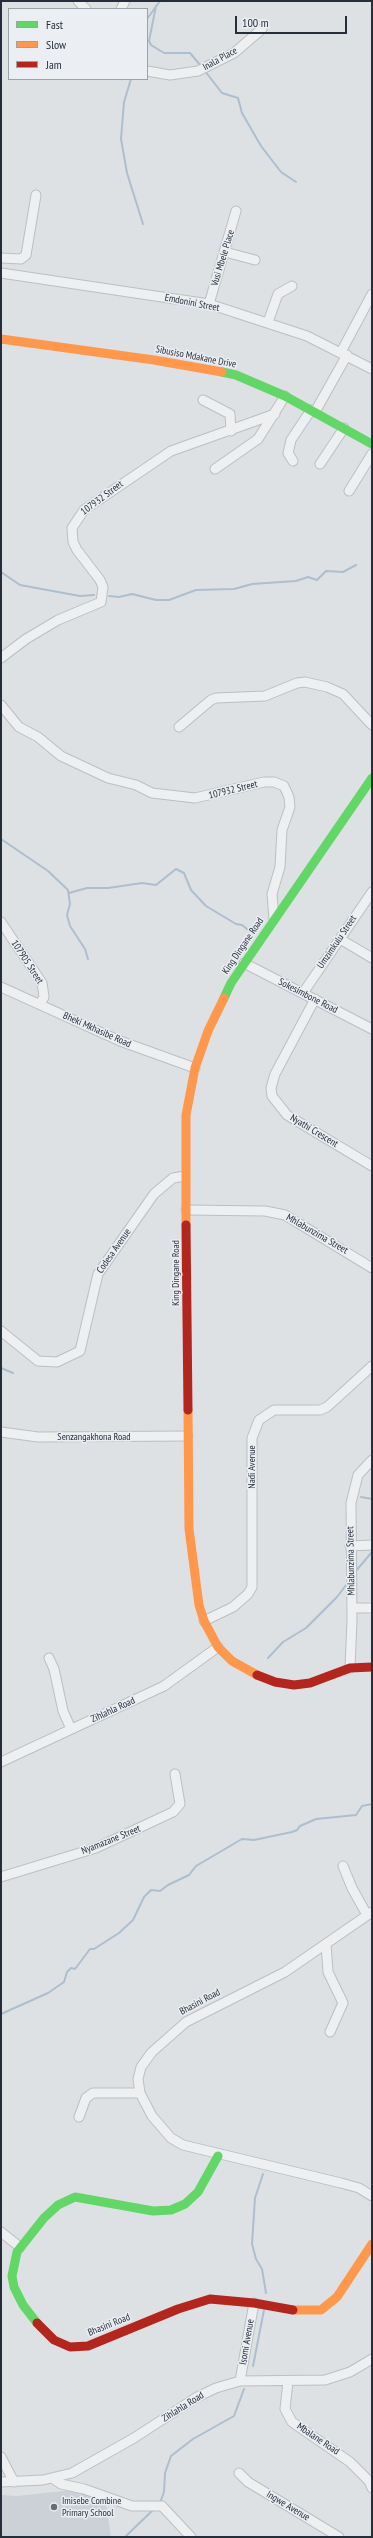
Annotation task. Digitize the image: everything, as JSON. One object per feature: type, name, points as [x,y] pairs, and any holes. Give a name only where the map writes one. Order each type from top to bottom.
[{"type":"street","name":"Inala Place","points":[[148,71],[170,75],[198,71],[234,53],[262,29]]},
{"type":"street","points":[[1,258],[21,259],[26,256],[36,195]]},
{"type":"street","name":"Vusi Mbele Place","points":[[209,304],[236,211]]},
{"type":"street","points":[[225,252],[255,260]]},
{"type":"street","name":"Emdonini Street","points":[[1,273],[209,304],[268,322],[307,336],[344,353],[372,369]]},
{"type":"street","points":[[268,322],[278,294],[292,286]]},
{"type":"street","points":[[293,461],[288,453],[291,440],[313,411],[344,353],[372,294]]},
{"type":"street","name":"Sibusiso Mdakane Drive","points":[[1,339],[214,370],[236,375],[285,396],[372,444]]},
{"type":"street","points":[[214,469],[253,444],[275,414],[285,396]]},
{"type":"street","points":[[203,400],[230,414],[232,431]]},
{"type":"street","name":"107932 Street","points":[[1,658],[26,639],[58,620],[101,602],[103,587],[100,580],[76,550],[73,542],[72,528],[84,510],[163,456],[275,414]]},
{"type":"street","points":[[320,464],[344,428]]},
{"type":"street","points":[[348,491],[372,454]]},
{"type":"street","points":[[179,727],[211,700],[265,696],[297,683],[306,682],[327,687],[343,694],[372,725]]},
{"type":"street","name":"107932 Street","points":[[1,705],[19,727],[38,738],[61,756],[108,778],[136,785],[152,793],[195,798],[264,782],[274,782],[284,786],[289,797],[290,807],[282,830],[280,867],[272,894],[274,919]]},
{"type":"street","name":"King Dingane Road","points":[[372,778],[369,790],[274,919],[244,963],[218,1010],[195,1068],[186,1115],[185,1176],[189,1529],[199,1606],[204,1622],[218,1647],[232,1661],[245,1670],[275,1682],[294,1685],[310,1683],[350,1668],[372,1667]]},
{"type":"street","name":"Umzimkulu Street","points":[[303,993],[372,892]]},
{"type":"street","name":"107905 Street","points":[[1,922],[42,983],[44,997],[40,1004]]},
{"type":"street","points":[[340,939],[372,958]]},
{"type":"street","name":"Sokesimbone Road","points":[[244,963],[372,1029]]},
{"type":"street","name":"Bheki Mkhasibe Road","points":[[1,987],[120,1040],[195,1068]]},
{"type":"street","name":"Nyathi Crescent","points":[[315,999],[275,1074],[271,1088],[272,1096],[287,1115],[372,1166]]},
{"type":"street","name":"Codesa Avenue","points":[[1,1331],[38,1361],[57,1362],[80,1351],[98,1274],[154,1194],[173,1178],[185,1176]]},
{"type":"street","name":"Mhlabunzima Street","points":[[186,1210],[265,1211],[285,1215],[372,1268]]},
{"type":"street","name":"Nadi Avenue","points":[[204,1622],[233,1607],[248,1594],[252,1587],[252,1438],[259,1420],[274,1410],[320,1410],[335,1402],[372,1366]]},
{"type":"street","name":"Senzangakhona Road","points":[[1,1432],[38,1437],[188,1436]]},
{"type":"street","name":"Mhlabunzima Street","points":[[350,1668],[352,1608],[350,1546],[353,1489],[358,1475],[372,1460]]},
{"type":"street","points":[[350,1546],[372,1545]]},
{"type":"street","points":[[352,1608],[372,1608]]},
{"type":"street","name":"Zihlahla Road","points":[[1,1762],[164,1686],[218,1647]]},
{"type":"street","points":[[49,1658],[54,1668],[63,1711],[71,1729]]},
{"type":"street","name":"Nyamazane Street","points":[[1,1877],[96,1848],[164,1817],[179,1807],[180,1791],[175,1774]]},
{"type":"street","points":[[344,1866],[352,1888],[370,1914]]},
{"type":"street","name":"Bhasini Road","points":[[370,1914],[276,1977],[196,2015],[160,2043],[141,2067],[138,2079],[140,2093],[152,2116],[171,2138],[182,2145],[218,2156],[341,2183],[359,2188],[372,2196]]},
{"type":"street","points":[[326,1944],[328,1972],[343,2003],[330,2032]]},
{"type":"street","points":[[80,2117],[86,2098],[92,2093],[140,2093]]},
{"type":"street","name":"Bhasini Road","points":[[218,2156],[198,2192],[179,2208],[153,2211],[75,2197],[58,2205],[20,2247],[14,2258],[12,2276],[17,2295],[45,2333],[54,2340],[70,2347],[83,2347],[201,2301],[216,2299],[254,2303],[297,2311],[321,2310],[337,2297],[372,2244]]},
{"type":"street","points":[[1,2232],[20,2247]]},
{"type":"street","name":"Isomi Avenue","points":[[240,2381],[254,2303]]},
{"type":"street","name":"Zihlahla Road","points":[[1,2482],[52,2478],[85,2467],[205,2392],[240,2381],[288,2381],[338,2377],[361,2367],[372,2359]]},
{"type":"street","name":"Mbalane Road","points":[[288,2381],[285,2409],[292,2422],[345,2458],[371,2483]]},
{"type":"street","points":[[1,2457],[14,2482]]},
{"type":"street","name":"Ingwe Avenue","points":[[239,2473],[253,2484],[339,2537]]},
{"type":"street","points":[[52,2478],[61,2484],[84,2489],[132,2506],[162,2506],[191,2537]]},
{"type":"shaded area","name":"Imisebe Combine Primary School","points":[[82,2489],[105,2497],[111,2537],[1,2537],[1,2495],[17,2496]]},
{"type":"waterway","points":[[148,18],[160,1]]},
{"type":"waterway","points":[[156,6],[149,41],[151,45],[164,53],[190,53],[201,66]]},
{"type":"waterway","points":[[205,71],[222,93],[238,98],[242,113],[261,146],[281,172],[296,182]]},
{"type":"waterway","points":[[131,80],[124,102],[121,139],[127,173],[143,224]]},
{"type":"waterway","points":[[109,596],[119,597],[132,594],[156,600],[169,600],[196,590],[234,589],[252,584],[296,581],[308,577],[317,580],[326,571],[343,572],[356,565]]},
{"type":"waterway","points":[[1,572],[20,585],[80,596],[94,595]]},
{"type":"waterway","points":[[1,839],[48,871],[68,890],[70,904],[67,915],[70,926],[85,949],[88,959]]},
{"type":"waterway","points":[[69,893],[87,888],[108,888],[142,883],[156,885],[176,869],[184,873],[191,890],[206,906],[236,924],[242,925],[253,934]]},
{"type":"waterway","points":[[1,1368],[13,1373]]},
{"type":"waterway","points":[[361,1497],[372,1499]]},
{"type":"waterway","points":[[355,1572],[372,1552]]},
{"type":"waterway","points":[[268,1658],[283,1642],[306,1628],[337,1597],[349,1581]]},
{"type":"waterway","points":[[1,2014],[48,1993],[64,1982],[67,1972],[71,1968],[75,1969],[90,1949],[94,1949],[119,1933],[133,1920],[144,1897],[151,1890],[160,1891],[168,1885],[189,1875],[196,1866],[242,1839],[254,1840],[292,1832],[297,1830],[300,1826],[316,1819],[356,1815],[362,1806],[372,1804]]},
{"type":"waterway","points":[[263,2174],[255,2198],[252,2244],[256,2259],[262,2269],[266,2293]]},
{"type":"waterway","points":[[253,2366],[264,2310]]},
{"type":"waterway","points":[[160,2503],[164,2492],[165,2473],[171,2456],[193,2439],[234,2416],[244,2389]]},
{"type":"waterway","points":[[125,2537],[154,2509]]},
{"type":"traffic: fast","points":[[222,372],[236,375],[285,396],[372,444]]},
{"type":"traffic: fast","points":[[224,998],[231,983],[372,778]]},
{"type":"traffic: fast","points":[[37,2323],[23,2305],[14,2287],[12,2276],[17,2252],[44,2218],[58,2205],[75,2197],[153,2211],[171,2210],[185,2204],[198,2192],[218,2156]]},
{"type":"traffic: slow","points":[[1,339],[154,360],[222,372]]},
{"type":"traffic: slow","points":[[186,1225],[186,1115],[195,1068],[208,1031],[224,998]]},
{"type":"traffic: slow","points":[[188,1410],[189,1529],[199,1605],[204,1621],[218,1647],[232,1661],[257,1675]]},
{"type":"traffic: slow","points":[[293,2310],[321,2310],[337,2297],[372,2244]]},
{"type":"traffic: jam","points":[[186,1225],[188,1410]]},
{"type":"traffic: jam","points":[[257,1675],[275,1682],[294,1685],[310,1683],[350,1668],[372,1667]]},
{"type":"traffic: jam","points":[[37,2323],[54,2340],[70,2347],[88,2346],[178,2309],[210,2299],[254,2303],[293,2310]]},
{"type":"place","name":"Imisebe Combine Primary School","points":[[54,2507]]}]
